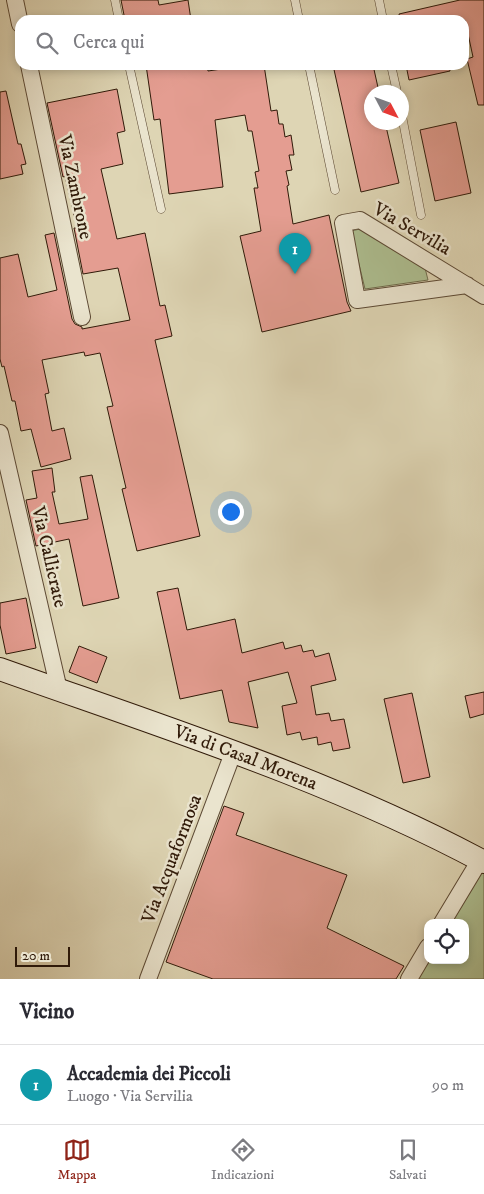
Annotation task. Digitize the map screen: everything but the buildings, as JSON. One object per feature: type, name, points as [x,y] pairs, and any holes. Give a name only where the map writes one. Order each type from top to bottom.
[{"type":"main road","name":"Via di Casal Morena","points":[[0,669],[233,753],[341,795],[416,828],[482,861]]},
{"type":"street","points":[[15,0],[18,15]]},
{"type":"street","name":"Via Zambrone","points":[[30,70],[82,317]]},
{"type":"street","name":"Via Servilia","points":[[467,285],[357,300],[343,223],[360,220],[467,285],[484,296]]},
{"type":"street","name":"Via Callicrate","points":[[0,433],[59,690]]},
{"type":"street","name":"Via Acquaformosa","points":[[148,979],[233,753]]},
{"type":"street","points":[[445,919],[482,861]]},
{"type":"street","points":[[408,979],[424,953]]},
{"type":"lane","points":[[115,0],[118,15]]},
{"type":"lane","points":[[295,0],[298,15]]},
{"type":"lane","points":[[379,0],[382,15]]},
{"type":"lane","points":[[130,70],[161,209]]},
{"type":"lane","points":[[310,70],[335,190]]},
{"type":"lane","points":[[393,70],[396,85]]},
{"type":"lane","points":[[405,130],[421,215]]},
{"type":"green space","points":[[360,229],[425,268],[428,280],[365,289],[351,231]]},
{"type":"green space","points":[[484,849],[484,979],[407,979],[424,964],[469,964],[469,919],[442,919]]},
{"type":"place","name":"Accademia dei Piccoli","points":[[295,274]]}]
